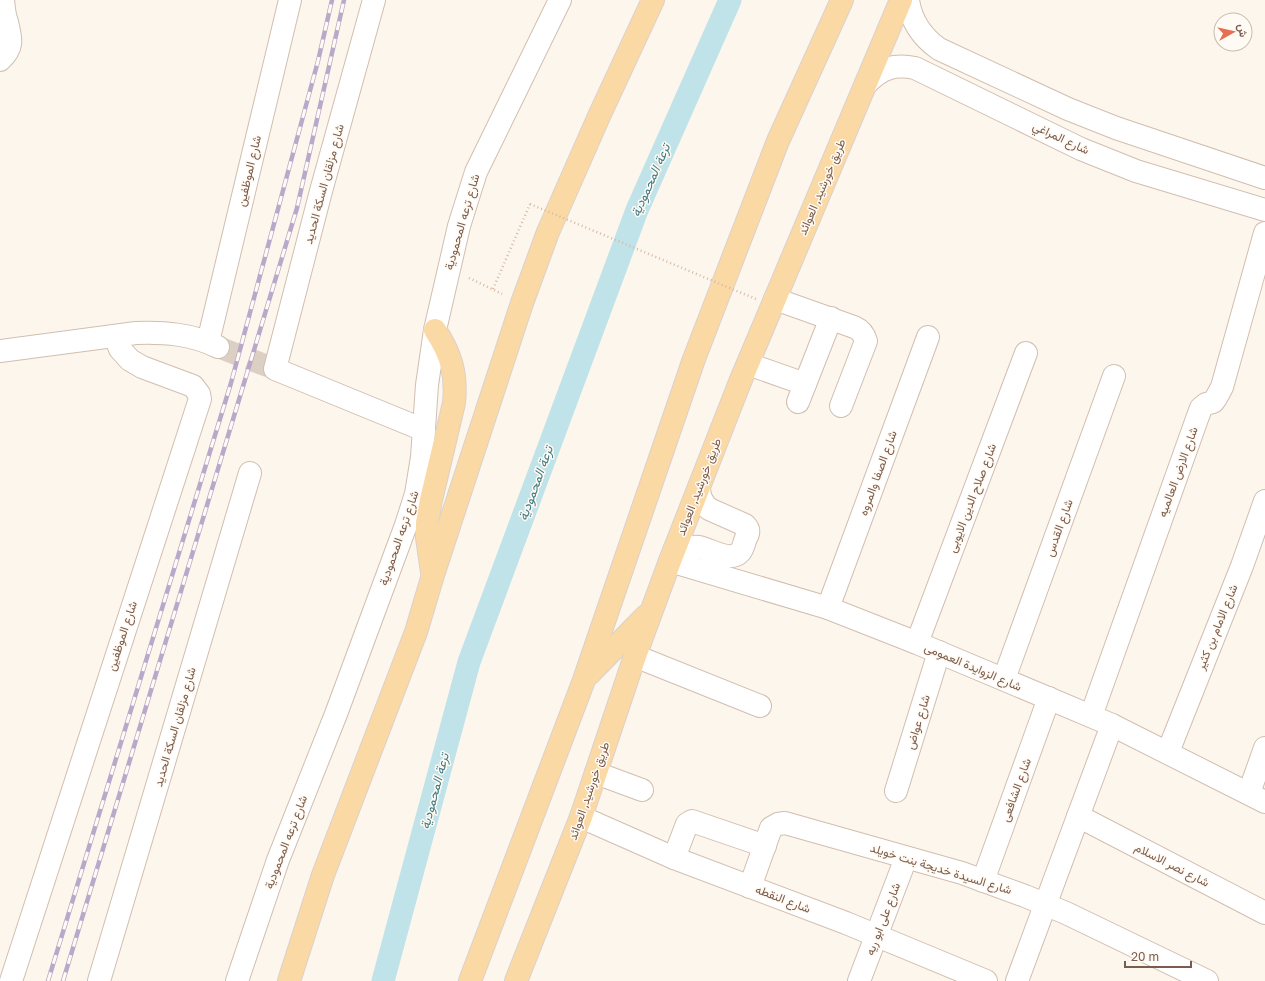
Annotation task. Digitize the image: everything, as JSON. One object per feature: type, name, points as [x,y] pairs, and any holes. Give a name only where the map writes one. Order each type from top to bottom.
[{"type":"main road","points":[[289,981],[323,875],[416,632],[433,575],[522,304],[548,232],[600,114],[653,0]]},
{"type":"main road","points":[[470,981],[584,680],[694,359],[778,141],[842,0]]},
{"type":"main road","name":"طريق خورشيد, العوائد","points":[[516,981],[581,817],[652,609],[748,364],[766,299],[866,84],[901,0]]},
{"type":"main road","points":[[433,575],[427,546],[427,523],[432,493],[454,403],[455,389],[451,360],[444,344],[435,330]]},
{"type":"main road","points":[[584,680],[652,609]]},
{"type":"street","points":[[0,60],[10,47],[11,39],[3,0]]},
{"type":"street","name":"شارع الموظفين","points":[[11,981],[200,399],[199,394],[193,386],[142,367],[130,360],[120,349],[114,336],[158,332],[180,334],[213,344],[290,0]]},
{"type":"street","name":"شارع مزلقان السكة الحديد","points":[[374,0],[321,191],[275,369],[424,430]]},
{"type":"street","name":"شارع ترعه المحمودية","points":[[237,981],[278,860],[336,714],[416,494],[422,457],[427,385],[435,330],[458,226],[476,172],[560,0]]},
{"type":"street","points":[[908,0],[911,15],[916,25],[922,34],[939,49],[1068,109],[1116,128],[1265,178]]},
{"type":"street","name":"شارع المراغي","points":[[866,84],[873,76],[882,70],[904,66],[915,68],[1088,152],[1136,171],[1265,210]]},
{"type":"street","name":"شارع الارض العالميه","points":[[1091,716],[1201,408],[1206,404],[1213,402],[1222,387],[1265,233]]},
{"type":"street","points":[[766,299],[831,318],[859,329],[865,336],[866,341],[841,406]]},
{"type":"street","points":[[748,364],[801,393],[831,318]]},
{"type":"street","points":[[0,351],[114,336]]},
{"type":"street","name":"شارع الصفا والمروه","points":[[828,608],[928,338]]},
{"type":"street","name":"شارع صلاح الدين الايوبى","points":[[917,643],[1026,352]]},
{"type":"street","name":"شارع القدس","points":[[1004,679],[1114,376]]},
{"type":"street","name":"شارع مزلقان السكة الحديد","points":[[99,981],[250,473]]},
{"type":"street","points":[[672,556],[691,546],[706,549],[729,557],[735,556],[740,552],[748,534],[745,524],[709,509],[699,494],[699,488]]},
{"type":"street","name":"شارع الامام بن كثير","points":[[1168,752],[1242,566],[1265,501]]},
{"type":"street","name":"شارع الزوايدة العمومى","points":[[672,556],[828,608],[939,652],[1112,725],[1257,797]]},
{"type":"street","name":"شارع عواض","points":[[896,791],[939,652]]},
{"type":"street","points":[[635,656],[760,706]]},
{"type":"street","name":"شارع الشافعى","points":[[984,881],[1049,698]]},
{"type":"street","points":[[1017,981],[1112,725]]},
{"type":"street","points":[[1257,797],[1265,748]]},
{"type":"street","points":[[596,773],[642,790]]},
{"type":"street","name":"شارع نصر الاسلام","points":[[1078,816],[1265,913]]},
{"type":"street","name":"شارع النقطه","points":[[581,817],[674,858],[876,935],[986,981]]},
{"type":"street","points":[[674,858],[687,824],[692,821],[765,846]]},
{"type":"street","name":"شارع السيدة خديجة بنت خويلد","points":[[750,886],[771,828],[778,824],[785,823],[962,873],[1046,904],[1207,981]]},
{"type":"street","name":"شارع على ابو ريه","points":[[859,981],[906,858]]},
{"type":"path","points":[[493,289],[530,204],[766,299]]},
{"type":"path","points":[[448,268],[522,304]]},
{"type":"waterway","name":"ترعة المحمودية","points":[[383,981],[469,662],[637,210],[730,0]]},
{"type":"tunnel","points":[[218,347],[275,369]]},
{"type":"railway","points":[[48,981],[231,383],[318,61],[332,0]]},
{"type":"railway","points":[[63,981],[297,208],[344,0]]}]
